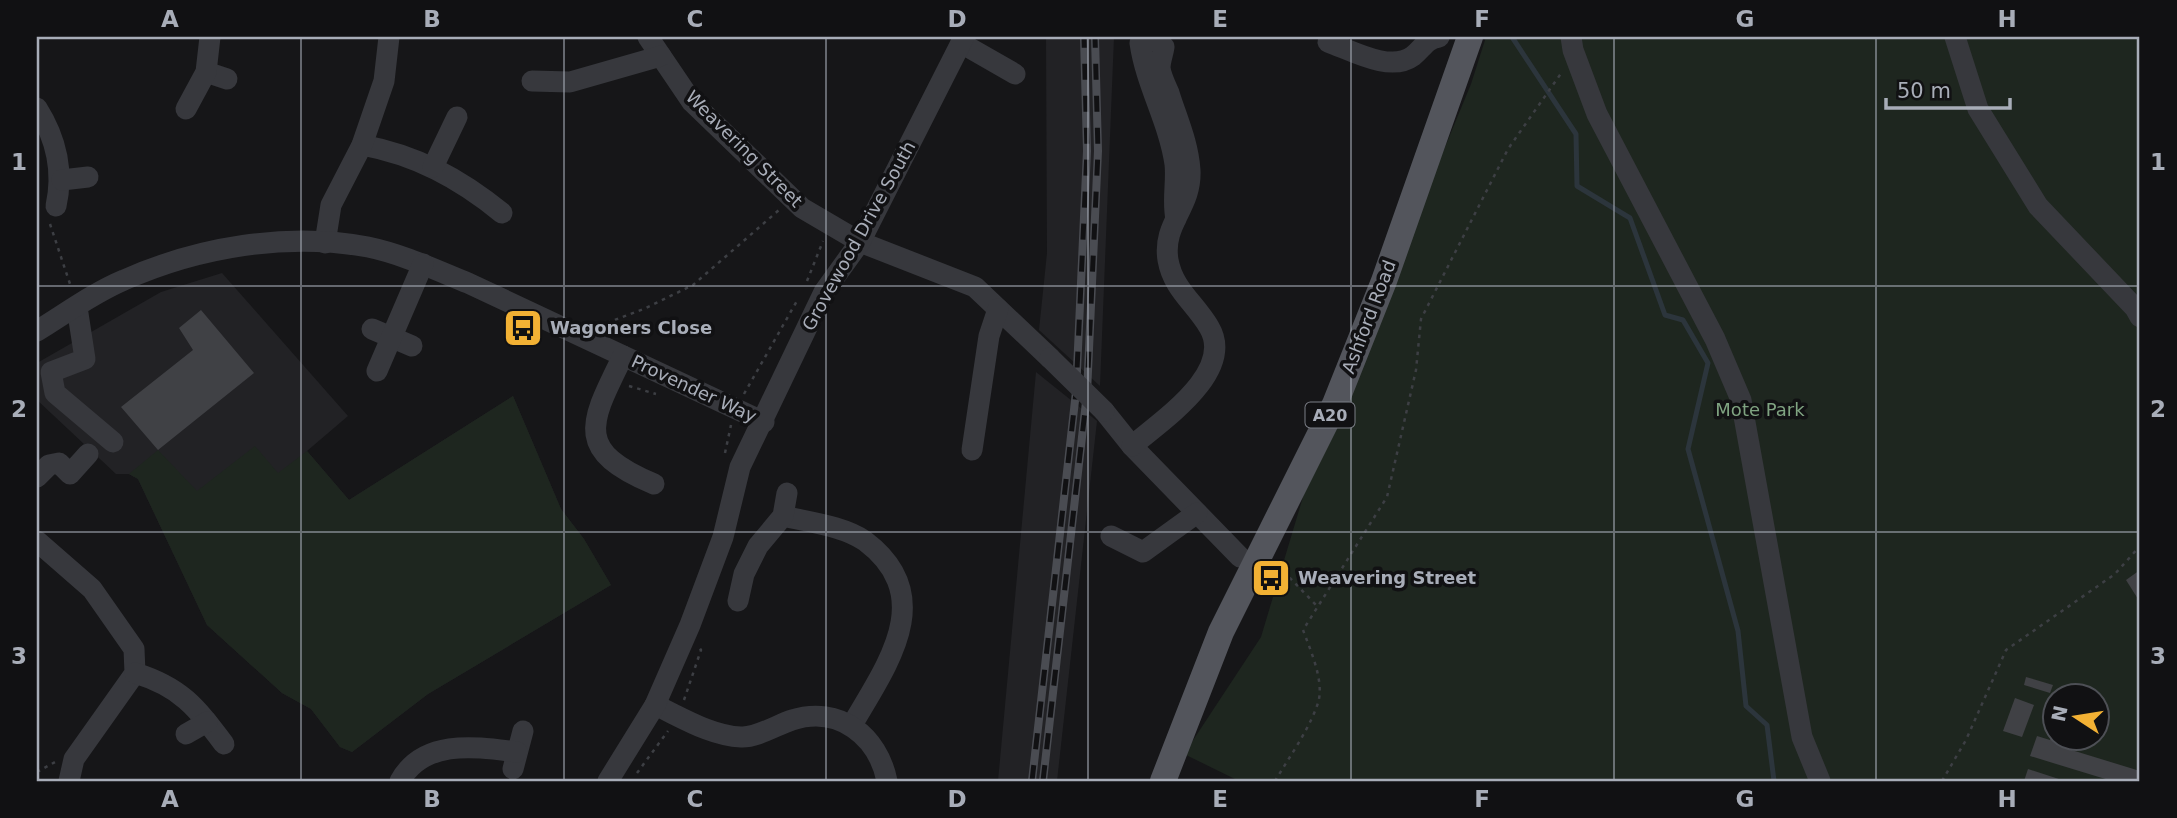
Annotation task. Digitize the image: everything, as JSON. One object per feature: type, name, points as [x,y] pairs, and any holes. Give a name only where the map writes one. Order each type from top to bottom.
[{"type":"main road","name":"Ashford Road","points":[[1163,781],[1252,554],[1350,367],[1384,281],[1469,40]]},
{"type":"street","points":[[186,109],[206,72],[210,37]]},
{"type":"street","points":[[325,243],[331,205],[362,145],[384,81],[389,37]]},
{"type":"street","name":"Weavering Street","points":[[648,37],[692,102],[793,199],[860,242],[975,287],[1104,411],[1132,446],[1198,513],[1252,554]]},
{"type":"street","points":[[1328,42],[1393,63],[1406,61],[1424,43],[1440,37],[1469,40]]},
{"type":"street","points":[[1571,37],[1573,50],[1597,114],[1715,338],[1741,400],[1802,737],[1820,781]]},
{"type":"street","points":[[1955,37],[1978,109],[2038,206],[2135,307],[2140,317]]},
{"type":"street","points":[[1132,446],[1190,397],[1214,359],[1215,345],[1210,328],[1177,286],[1169,267],[1168,233],[1186,202],[1190,173],[1188,151],[1160,68],[1164,47],[1154,39],[1140,43],[1143,69],[1159,107],[1175,165],[1172,201],[1176,219]]},
{"type":"street","points":[[962,40],[1015,74]]},
{"type":"street","name":"Grovewood Drive South","points":[[608,781],[655,705],[690,625],[723,537],[740,467],[764,422],[824,292],[860,242],[962,40]]},
{"type":"street","points":[[532,80],[570,82],[660,56]]},
{"type":"street","points":[[206,72],[227,79]]},
{"type":"street","points":[[37,107],[51,131],[62,180],[56,206]]},
{"type":"street","points":[[433,167],[457,117]]},
{"type":"street","points":[[362,145],[390,150],[433,167],[469,186],[502,213]]},
{"type":"street","points":[[62,180],[88,177]]},
{"type":"street","name":"Provender Way","points":[[37,331],[126,279],[204,252],[256,244],[325,243],[368,248],[423,264],[764,422]]},
{"type":"street","points":[[377,371],[423,264]]},
{"type":"street","points":[[77,307],[85,359],[51,372],[55,393],[113,442]]},
{"type":"street","points":[[972,450],[989,336],[998,309]]},
{"type":"street","points":[[372,328],[412,346]]},
{"type":"street","points":[[623,356],[595,421],[595,436],[610,463],[626,482],[654,484]]},
{"type":"street","points":[[37,477],[49,465],[59,463],[70,474],[88,454]]},
{"type":"street","points":[[738,601],[744,575],[778,521],[788,493]]},
{"type":"street","points":[[1111,536],[1143,552],[1198,513]]},
{"type":"street","points":[[778,521],[864,540],[885,561],[899,587],[904,614],[899,642],[852,725]]},
{"type":"street","points":[[43,554],[92,589],[125,632],[134,649],[135,673],[74,759],[69,781]]},
{"type":"street","points":[[135,673],[161,681],[184,695],[224,744]]},
{"type":"street","points":[[655,705],[724,735],[744,738],[811,715],[852,725],[871,741],[883,764],[887,781]]},
{"type":"street","points":[[186,734],[207,722]]},
{"type":"street","points":[[400,781],[425,757],[450,747],[471,746],[515,760],[523,731]]},
{"type":"path","points":[[1275,781],[1319,698],[1314,662],[1303,630],[1387,497],[1416,370],[1421,319],[1508,149],[1555,83]]},
{"type":"path","points":[[586,340],[602,323],[646,308],[692,285],[793,199]]},
{"type":"path","points":[[56,206],[44,207],[77,307]]},
{"type":"path","points":[[806,283],[830,224]]},
{"type":"path","points":[[735,408],[800,295]]},
{"type":"path","points":[[1942,781],[1966,740],[2006,650],[2115,574],[2140,546]]},
{"type":"path","points":[[1252,554],[1276,556],[1271,571],[1287,575],[1317,606]]},
{"type":"path","points":[[631,781],[677,715]]},
{"type":"shaded area","points":[[1046,37],[1114,37],[1100,386],[1039,330],[1047,253]]},
{"type":"shaded area","points":[[222,273],[348,416],[307,451],[349,500],[513,396],[561,509],[584,539],[611,585],[428,694],[352,752],[340,747],[311,709],[282,693],[207,625],[138,479],[129,474],[116,474],[37,400],[37,363],[161,292]]},
{"type":"shaded area","points":[[1036,372],[1097,421],[1057,781],[998,781]]},
{"type":"green space","name":"Mote Park","points":[[1486,37],[2140,37],[2140,781],[1239,781],[1184,754],[1261,637],[1309,477],[1471,84]]},
{"type":"green space","points":[[513,396],[561,509],[584,539],[611,585],[428,694],[352,752],[340,747],[311,709],[282,693],[207,625],[138,479],[129,474],[158,450],[197,491],[255,446],[278,473],[307,451],[349,500]]},
{"type":"building","points":[[201,310],[254,373],[158,450],[121,407],[193,350],[179,328]]},
{"type":"building","points":[[2140,570],[2140,597],[2138,599],[2126,580]]},
{"type":"building","points":[[2026,677],[2043,682],[2040,682],[2040,690],[2024,685]]},
{"type":"building","points":[[2015,698],[2034,705],[2022,737],[2003,731]]},
{"type":"building","points":[[2037,736],[2040,737],[2040,752],[2078,752],[2140,771],[2140,781],[2112,781],[2030,756]]},
{"type":"building","points":[[2028,769],[2065,781],[2024,781]]},
{"type":"waterway","points":[[1512,37],[1576,134],[1577,186],[1630,218],[1665,315],[1683,320],[1708,363],[1688,449],[1738,631],[1746,706],[1767,725],[1774,781]]},
{"type":"railway","points":[[1032,781],[1076,392],[1087,151],[1084,37]]},
{"type":"railway","points":[[1043,781],[1087,393],[1098,151],[1095,37]]},
{"type":"place","name":"Wagoners Close","points":[[523,328]]},
{"type":"place","name":"Weavering Street","points":[[1271,578]]}]
